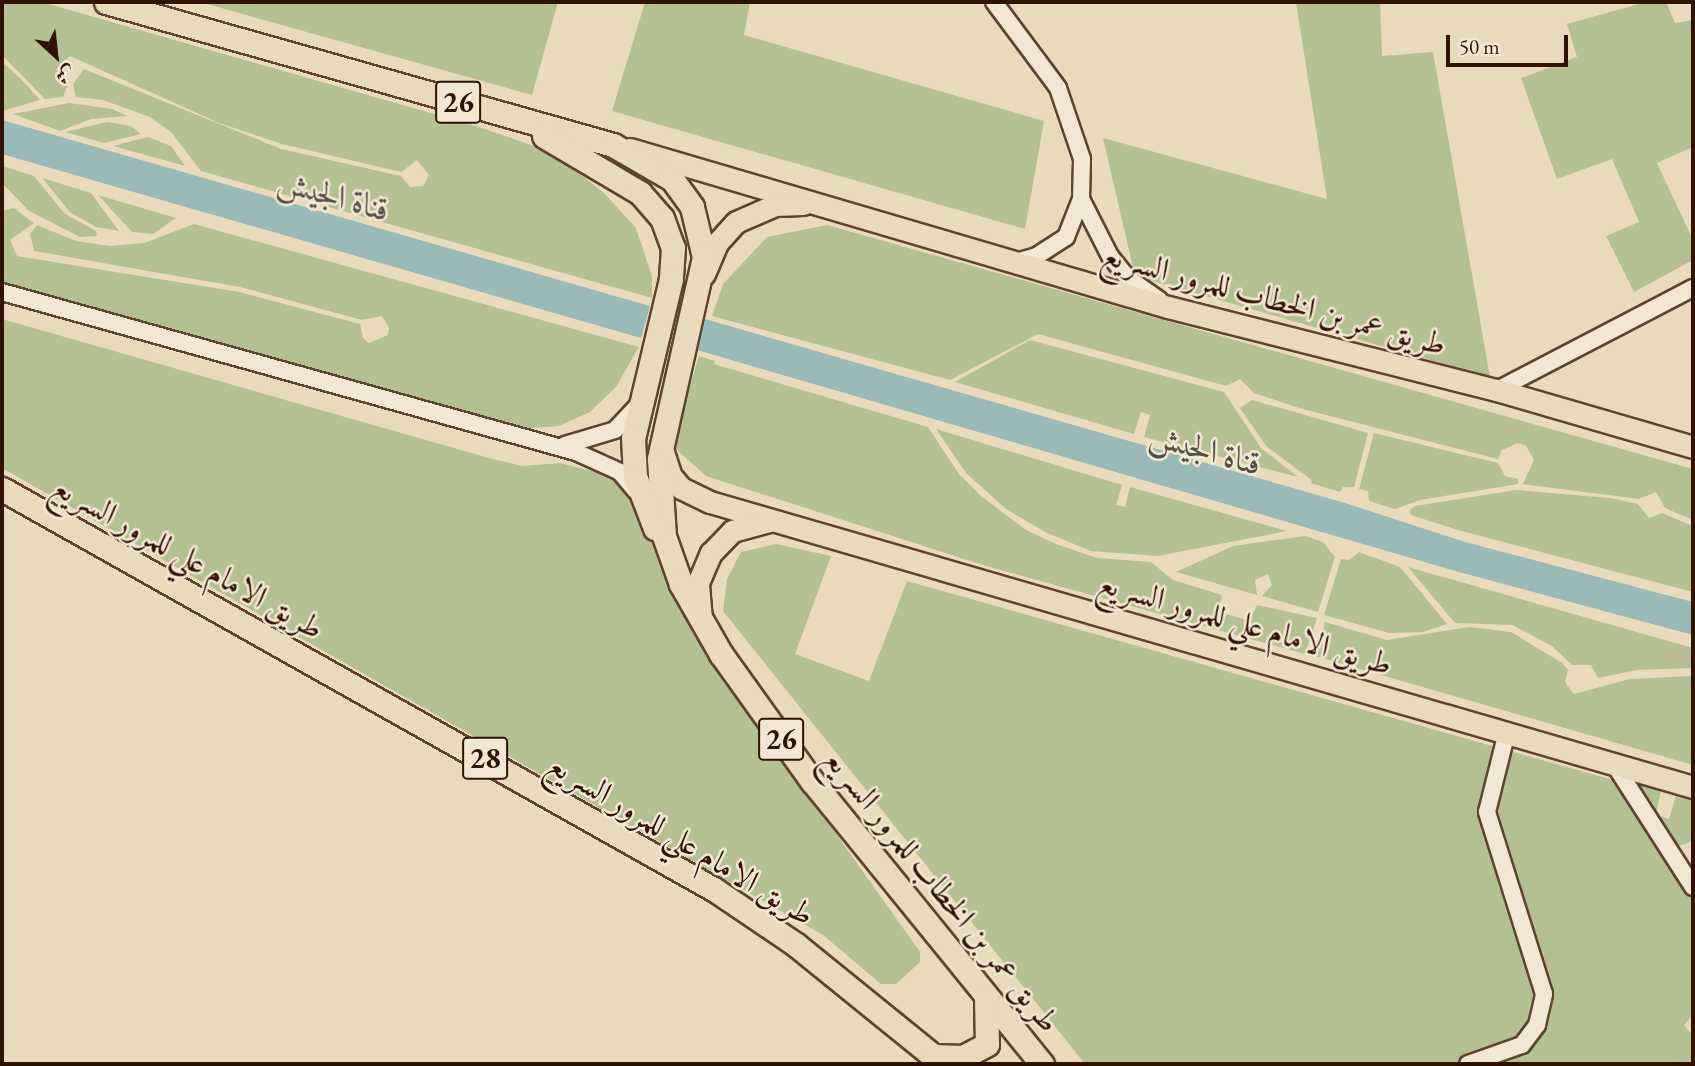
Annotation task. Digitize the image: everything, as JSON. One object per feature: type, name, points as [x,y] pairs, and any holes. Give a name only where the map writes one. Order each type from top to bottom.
[{"type":"highway","name":"طريق عمر بن الخطاب للمرور السريع","points":[[106,2],[613,145],[659,167],[688,200],[703,248],[696,300],[664,432],[660,506],[664,536],[681,584],[706,630],[812,781],[986,1000],[1042,1064]]},
{"type":"highway","points":[[453,101],[563,145],[640,192],[662,218],[673,248],[667,299],[640,402],[632,453],[646,507],[681,584]]},
{"type":"highway","name":"طريق الامام علي للمرور السريع","points":[[2,489],[715,890],[795,944],[938,1060]]},
{"type":"highway","points":[[938,1060],[963,1057],[987,1044],[986,1000]]},
{"type":"main road","name":"طريق عمر بن الخطاب للمرور السريع","points":[[613,145],[839,208],[1168,307],[1497,390],[1693,447]]},
{"type":"main road","name":"طريق عمر بن الخطاب للمرور السريع","points":[[696,300],[717,243],[736,222],[775,205],[839,208]]},
{"type":"main road","name":"طريق الامام علي للمرور السريع","points":[[664,432],[665,465],[681,488],[710,502],[1693,787]]},
{"type":"main road","name":"طريق الامام علي للمرور السريع","points":[[706,630],[699,612],[698,583],[711,553],[732,531],[759,521],[779,521]]},
{"type":"street","points":[[994,2],[1058,88],[1082,159],[1081,199],[1066,236],[1037,256],[1015,262]]},
{"type":"street","points":[[1081,199],[1116,263],[1128,278],[1168,307]]},
{"type":"street","points":[[1497,390],[1693,288]]},
{"type":"street","points":[[2,292],[603,461],[620,471],[646,507]]},
{"type":"street","points":[[548,444],[583,443],[615,430],[640,402]]},
{"type":"street","points":[[1468,1064],[1522,1045],[1537,1024],[1544,994],[1486,811],[1507,732]]},
{"type":"street","points":[[1614,764],[1693,887]]},
{"type":"green space","points":[[2,2],[42,2],[476,126],[554,153],[604,193],[636,228],[652,276],[652,298],[201,171],[171,132],[150,117],[103,100],[76,97],[73,84],[84,69],[281,149],[401,176],[410,187],[423,186],[429,175],[417,160],[401,172],[282,144],[219,123],[70,56],[56,69],[68,84],[63,97],[45,99],[2,55]]},
{"type":"green space","points":[[200,2],[558,2],[532,95]]},
{"type":"green space","points":[[645,2],[750,2],[744,35],[1044,121],[1025,229],[612,111]]},
{"type":"green space","points":[[1296,2],[1380,2],[1382,56],[1433,52],[1490,377],[1135,276],[1103,138],[1327,199]]},
{"type":"green space","points":[[1646,2],[1666,2],[1675,23],[1693,20],[1693,147],[1657,163],[1693,240],[1693,260],[1634,292],[1606,236],[1639,222],[1612,159],[1557,179],[1521,78],[1577,57],[1567,24]]},
{"type":"green space","points":[[2,62],[20,78],[40,100],[2,111]]},
{"type":"green space","points":[[69,103],[112,109],[128,116],[91,119],[60,131],[13,114]]},
{"type":"green space","points":[[107,122],[131,126],[141,134],[104,143],[65,132]]},
{"type":"green space","points":[[148,137],[171,146],[185,166],[113,146]]},
{"type":"green space","points":[[2,166],[34,176],[65,214],[96,231],[97,236],[80,237],[29,211],[2,183]]},
{"type":"green space","points":[[42,178],[91,193],[119,231],[96,227],[70,212]]},
{"type":"green space","points":[[98,195],[176,218],[153,234],[132,232]]},
{"type":"green space","points":[[14,208],[34,223],[10,240],[17,256],[239,292],[360,324],[363,338],[369,343],[388,335],[389,328],[382,316],[362,320],[240,287],[34,251],[30,234],[37,225],[76,241],[110,246],[144,243],[194,224],[639,347],[616,387],[590,412],[559,426],[520,429],[2,284],[2,211]]},
{"type":"green space","points":[[827,225],[1693,469],[1693,520],[1665,508],[1656,492],[1639,499],[1523,484],[1534,460],[1526,446],[1518,443],[1502,450],[1498,459],[1299,408],[1254,393],[1240,379],[1226,386],[1038,334],[950,380],[712,316],[723,284],[767,237]]},
{"type":"green space","points":[[2,319],[489,458],[522,466],[560,463],[622,479],[643,515],[695,635],[920,952],[920,962],[896,984],[881,984],[823,935],[2,468]]},
{"type":"green space","points":[[1030,340],[1224,392],[1261,448],[1298,477],[1144,437],[1150,415],[1141,412],[1134,434],[955,382]]},
{"type":"green space","points":[[699,356],[715,361],[714,364],[928,427],[959,474],[981,496],[1026,530],[1056,544],[1097,558],[1151,562],[1173,580],[1222,595],[1219,612],[1250,621],[1257,605],[1317,618],[1305,654],[986,566],[706,476],[676,449],[678,425]]},
{"type":"green space","points":[[1252,400],[1368,433],[1354,487],[1343,487],[1340,492],[1311,483],[1312,480],[1267,447],[1240,408]]},
{"type":"green space","points":[[936,429],[1122,485],[1116,505],[1125,507],[1130,487],[1287,531],[1158,556],[1091,551],[1045,532],[1006,509],[966,473]]},
{"type":"green space","points":[[1374,433],[1498,463],[1505,476],[1518,479],[1518,484],[1420,500],[1395,509],[1369,501],[1368,491],[1359,489]]},
{"type":"green space","points":[[1516,490],[1610,498],[1638,504],[1649,518],[1662,513],[1693,526],[1693,592],[1411,515],[1410,510],[1415,506]]},
{"type":"green space","points":[[1305,536],[1323,542],[1335,557],[1318,612],[1262,596],[1272,585],[1268,574],[1255,580],[1257,595],[1176,572],[1233,546]]},
{"type":"green space","points":[[776,544],[831,556],[795,654],[869,681],[907,581],[1620,782],[1693,900],[1693,1015],[1684,1025],[1693,1036],[1693,1064],[1085,1064],[723,611],[727,579],[741,552]]},
{"type":"green space","points":[[1359,552],[1400,567],[1447,624],[1423,632],[1389,633],[1324,615],[1341,559],[1349,560]]},
{"type":"green space","points":[[1408,567],[1693,648],[1693,668],[1637,670],[1598,678],[1591,665],[1572,665],[1552,646],[1512,625],[1455,623]]},
{"type":"green space","points":[[1325,622],[1387,640],[1469,627],[1511,632],[1562,663],[1568,670],[1565,682],[1574,694],[1630,679],[1693,676],[1693,765],[1315,656]]},
{"type":"green space","points":[[1628,781],[1661,790],[1656,815],[1669,819],[1676,795],[1693,800],[1693,841],[1673,848]]},
{"type":"water","points":[[2,120],[650,306],[641,338],[2,154]]},
{"type":"water","points":[[705,319],[1345,503],[1465,542],[1693,602],[1693,635],[1459,572],[697,350]]},
{"type":"water label","name":"قناة الجيش","points":[[334,195]]},
{"type":"water label","name":"قناة الجيش","points":[[1206,449]]}]
